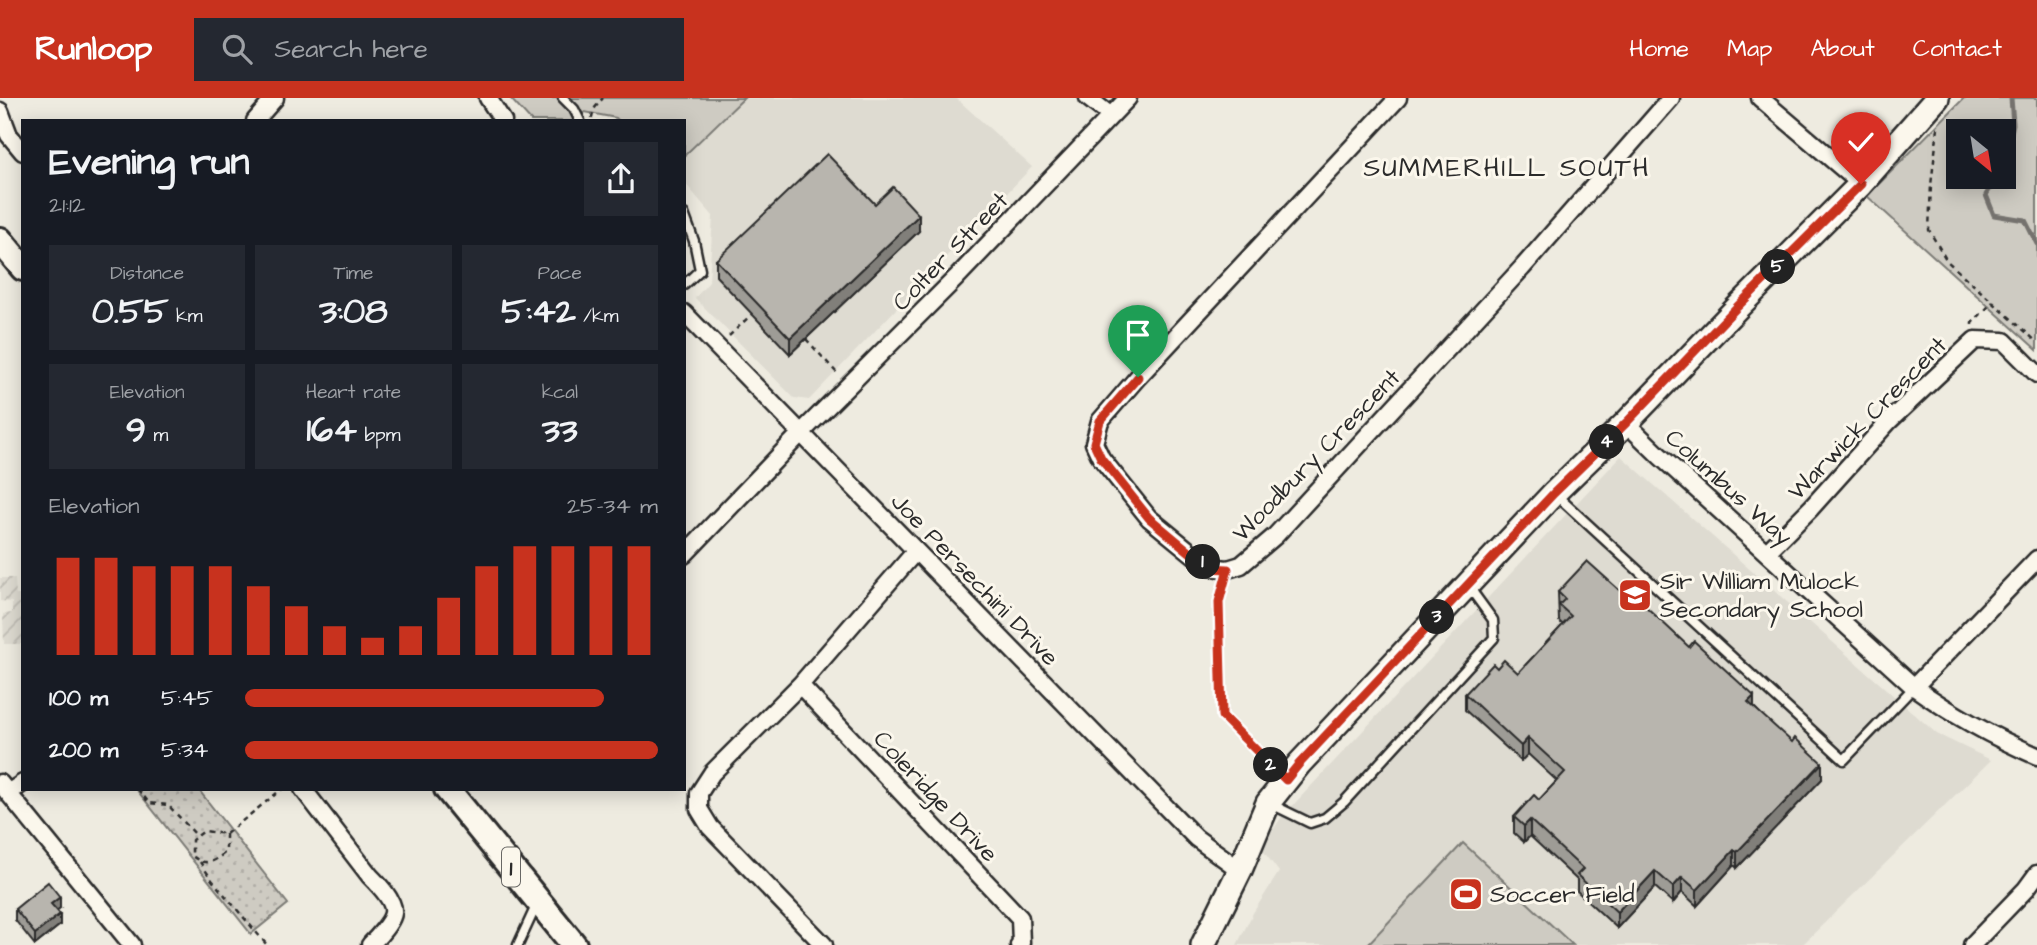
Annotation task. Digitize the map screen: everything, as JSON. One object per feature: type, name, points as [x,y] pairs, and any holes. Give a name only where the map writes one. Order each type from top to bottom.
[{"type":"main road","points":[[0,240],[21,266]]},
{"type":"main road","name":"1","points":[[449,791],[574,945]]},
{"type":"street","points":[[257,119],[275,98]]},
{"type":"street","points":[[488,98],[502,119]]},
{"type":"street","points":[[1088,98],[1111,116]]},
{"type":"street","name":"Colter Street","points":[[686,553],[1128,98]]},
{"type":"street","name":"Woodbury Crescent","points":[[1398,98],[1100,421],[1094,443],[1101,458],[1149,518],[1209,568],[1228,569],[1241,565],[1275,536],[1522,268],[1671,98]]},
{"type":"street","points":[[1760,98],[1861,184]]},
{"type":"street","points":[[1203,945],[1240,870],[1268,803],[1299,764],[1554,493],[1861,184],[1935,101]]},
{"type":"street","points":[[0,111],[9,135],[21,150]]},
{"type":"street","name":"Joe Persechini Drive","points":[[686,315],[1196,838],[1240,870]]},
{"type":"street","name":"Warwick Crescent","points":[[1767,552],[1811,509],[1889,421],[1975,340],[2004,341],[2037,374]]},
{"type":"street","name":"Columbus Way","points":[[1626,423],[1914,687],[1972,726],[2037,757]]},
{"type":"street","points":[[824,945],[710,827],[699,808],[699,793],[712,773],[800,685],[915,552]]},
{"type":"street","points":[[1914,687],[2037,559]]},
{"type":"street","name":"Coleridge Drive","points":[[800,685],[1020,918],[1019,945]]},
{"type":"street","points":[[21,784],[4,788],[132,945]]},
{"type":"street","points":[[305,791],[382,888],[392,906],[393,913],[389,921],[370,945]]},
{"type":"street","points":[[1972,945],[2037,874]]},
{"type":"lane","points":[[563,98],[579,119]]},
{"type":"lane","points":[[686,219],[700,270],[686,283]]},
{"type":"lane","points":[[1554,493],[1844,760],[1914,687]]},
{"type":"lane","points":[[1268,803],[1310,823],[1325,818],[1343,803],[1494,638],[1493,620],[1467,586]]},
{"type":"lane","points":[[518,945],[538,901]]},
{"type":"path","points":[[592,119],[594,109],[603,98]]},
{"type":"path","points":[[1935,101],[1938,123],[1929,230],[1947,261],[2037,342]]},
{"type":"path","points":[[1975,340],[1972,323],[1993,302]]},
{"type":"path","points":[[718,347],[752,314]]},
{"type":"path","points":[[806,339],[849,386]]},
{"type":"path","points":[[1228,569],[1219,602],[1222,716],[1286,780]]},
{"type":"path","points":[[140,791],[149,803],[168,805],[197,836]]},
{"type":"path","points":[[267,945],[200,862],[192,856],[192,840],[204,831],[226,834],[280,791]]},
{"type":"path","points":[[200,862],[214,862],[226,852],[226,834]]},
{"type":"shaded area","points":[[510,98],[744,98],[686,154],[686,119],[617,119],[585,112],[577,119],[529,119]]},
{"type":"shaded area","points":[[744,98],[956,98],[1032,167],[809,400],[794,398],[695,298],[709,282],[713,216],[686,184],[686,154]]},
{"type":"shaded area","points":[[1964,98],[2037,98],[2037,350],[1867,196]]},
{"type":"shaded area","name":"Sir William Mulock Secondary School","points":[[1621,456],[1937,734],[1991,760],[1802,945],[1237,945],[1279,872],[1261,848],[1281,818]]},
{"type":"shaded area","points":[[0,578],[15,578],[16,595],[21,595],[21,644],[4,644],[3,614],[12,613],[12,602],[0,601]]},
{"type":"shaded area","points":[[138,791],[200,791],[288,904],[251,934]]},
{"type":"shaded area","name":"Soccer Field","points":[[1463,843],[1573,945],[1367,945]]},
{"type":"building","points":[[827,154],[875,204],[893,187],[919,215],[790,338],[716,260]]},
{"type":"building","points":[[1587,561],[1638,607],[1642,603],[1689,647],[1694,641],[1754,696],[1748,702],[1792,742],[1795,738],[1822,763],[1697,890],[1682,877],[1673,887],[1655,871],[1617,912],[1577,875],[1583,869],[1530,820],[1524,826],[1514,817],[1534,795],[1539,800],[1565,772],[1528,738],[1521,746],[1465,694],[1493,664],[1497,668],[1504,660],[1518,673],[1571,616],[1559,605],[1565,599],[1558,592]]},
{"type":"building","points":[[48,882],[60,897],[51,904],[60,914],[35,934],[15,909]]},
{"type":"waterway","points":[[2011,98],[2013,119]]},
{"type":"waterway","points":[[1990,189],[1986,195],[1994,215],[2025,220],[2037,244]]},
{"type":"place","name":"Sir William Mulock Secondary School","points":[[1635,595]]},
{"type":"place","name":"Soccer Field","points":[[1466,894]]},
{"type":"district","name":"SUMMERHILL SOUTH","points":[[1507,167]]},
{"type":"route","points":[[1138,377],[1100,421],[1094,443],[1101,458],[1149,518],[1209,568],[1228,569],[1219,602],[1222,716],[1286,780],[1554,493],[1861,184]]}]
